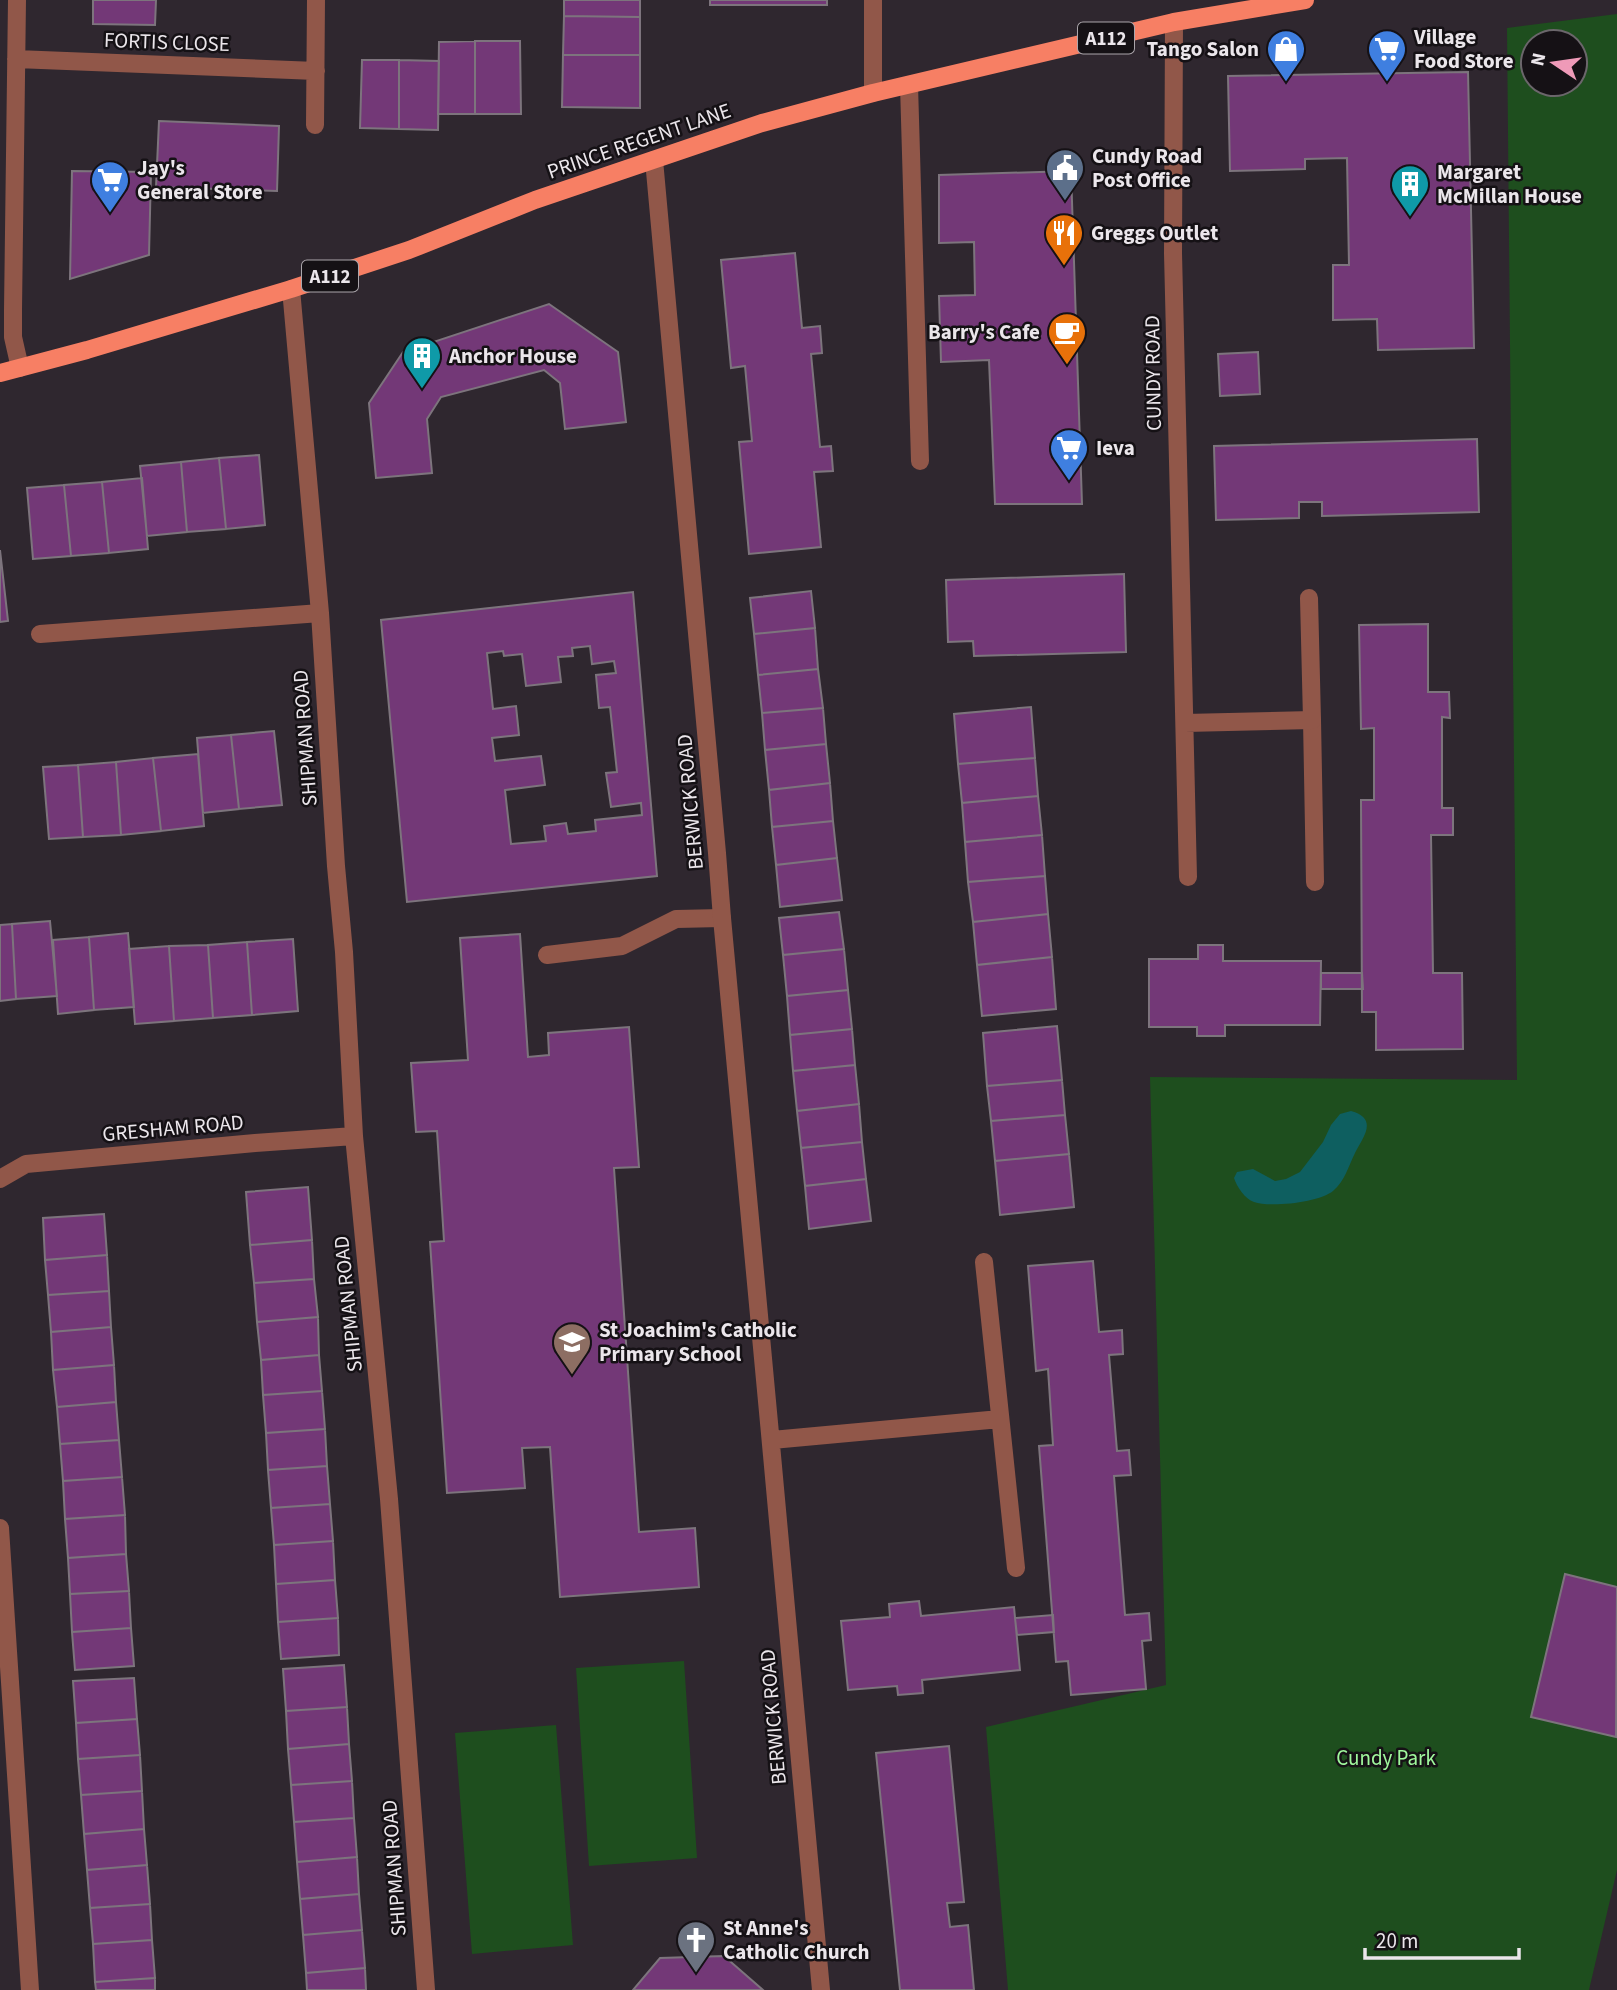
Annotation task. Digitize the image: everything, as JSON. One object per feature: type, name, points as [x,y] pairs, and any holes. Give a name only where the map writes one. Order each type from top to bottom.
[{"type":"main road","name":"PRINCE REGENT LANE","points":[[0,373],[291,289],[409,250],[535,201],[761,123],[873,93],[1174,22],[1305,0]]},
{"type":"street","points":[[17,0],[13,337],[20,368]]},
{"type":"street","points":[[315,125],[316,0]]},
{"type":"street","points":[[873,0],[873,93]]},
{"type":"street","name":"CUNDY ROAD","points":[[1174,22],[1173,253],[1188,877]]},
{"type":"street","name":"FORTIS CLOSE","points":[[16,59],[316,71]]},
{"type":"street","points":[[909,85],[920,461]]},
{"type":"street","name":"BERWICK ROAD","points":[[654,160],[821,1990]]},
{"type":"street","name":"SHIPMAN ROAD","points":[[291,289],[320,613],[354,1136],[389,1499],[426,1990]]},
{"type":"street","points":[[1309,598],[1315,882]]},
{"type":"street","points":[[40,634],[320,613]]},
{"type":"street","points":[[1185,723],[1312,720]]},
{"type":"street","points":[[547,955],[622,946],[676,919],[722,918]]},
{"type":"street","name":"GRESHAM ROAD","points":[[0,1179],[26,1164],[354,1136]]},
{"type":"street","points":[[984,1262],[1016,1568]]},
{"type":"street","points":[[772,1440],[1000,1419]]},
{"type":"street","points":[[0,1528],[30,1990]]},
{"type":"green space","name":"Cundy Park","points":[[1617,14],[1617,1870],[1589,1990],[1008,1990],[986,1727],[1166,1685],[1150,1077],[1517,1080],[1507,28]]},
{"type":"green space","points":[[684,1661],[697,1858],[589,1866],[576,1668]]},
{"type":"green space","points":[[556,1725],[573,1945],[472,1954],[455,1733]]},
{"type":"water","points":[[1351,1111],[1365,1119],[1365,1135],[1343,1178],[1327,1195],[1307,1201],[1262,1204],[1248,1198],[1237,1185],[1234,1178],[1237,1172],[1253,1169],[1275,1181],[1300,1172],[1340,1114]]},
{"type":"building","points":[[93,0],[156,0],[155,25],[93,24]]},
{"type":"building","points":[[564,0],[640,0],[640,17],[564,16]]},
{"type":"building","points":[[710,0],[827,0],[827,5],[710,5]]},
{"type":"building","points":[[564,16],[640,17],[640,55],[563,55]]},
{"type":"building","points":[[475,41],[475,114],[438,114],[439,42]]},
{"type":"building","points":[[475,41],[520,41],[521,114],[475,114]]},
{"type":"building","points":[[563,55],[640,55],[640,108],[562,107]]},
{"type":"building","points":[[362,60],[399,60],[399,129],[360,128]]},
{"type":"building","points":[[399,60],[439,61],[438,130],[399,129]]},
{"type":"building","name":"Margaret McMillan House","points":[[1468,72],[1474,348],[1378,350],[1377,319],[1333,320],[1333,265],[1349,265],[1347,158],[1305,159],[1305,169],[1230,171],[1228,76]]},
{"type":"building","points":[[159,121],[279,126],[277,191],[156,187]]},
{"type":"building","name":"Jay's General Store","points":[[72,171],[151,172],[149,255],[70,279]]},
{"type":"building","points":[[1071,171],[1082,504],[995,504],[989,360],[941,362],[939,296],[975,295],[974,242],[939,243],[939,175]]},
{"type":"building","points":[[795,253],[802,328],[820,326],[822,353],[811,354],[820,447],[831,446],[833,471],[814,472],[821,547],[749,554],[739,442],[752,441],[745,366],[731,368],[721,260]]},
{"type":"building","name":"Anchor House","points":[[549,304],[618,352],[626,422],[565,429],[560,383],[544,370],[441,397],[427,419],[432,473],[376,478],[369,403],[403,352]]},
{"type":"building","points":[[1258,352],[1260,394],[1220,396],[1218,354]]},
{"type":"building","points":[[1477,439],[1479,512],[1322,516],[1322,502],[1299,502],[1299,518],[1216,520],[1214,446]]},
{"type":"building","points":[[259,455],[265,525],[226,529],[219,458]]},
{"type":"building","points":[[219,458],[226,529],[187,532],[181,462]]},
{"type":"building","points":[[181,462],[187,532],[147,536],[140,466]]},
{"type":"building","points":[[142,478],[148,549],[109,553],[102,482]]},
{"type":"building","points":[[102,482],[109,553],[71,556],[64,485]]},
{"type":"building","points":[[64,485],[71,556],[33,559],[27,488]]},
{"type":"building","points":[[0,550],[8,621],[0,622]]},
{"type":"building","points":[[1124,574],[1126,652],[974,656],[973,641],[948,642],[946,580]]},
{"type":"building","points":[[811,591],[815,628],[754,634],[750,598]]},
{"type":"building","points":[[633,592],[657,876],[407,902],[381,620]],"holes":[[[590,646],[592,664],[614,661],[616,673],[596,675],[599,708],[610,707],[617,772],[606,773],[611,807],[641,803],[642,815],[595,820],[596,831],[568,834],[566,823],[544,826],[546,841],[511,844],[505,790],[545,785],[541,756],[495,761],[492,738],[519,735],[516,706],[493,709],[487,653],[503,651],[504,656],[522,654],[526,686],[561,682],[558,657],[573,656],[572,648]]]},
{"type":"building","points":[[1428,624],[1428,692],[1449,692],[1450,718],[1442,717],[1442,808],[1453,808],[1453,835],[1431,835],[1433,973],[1462,973],[1463,1049],[1376,1050],[1376,1012],[1362,1012],[1361,800],[1374,800],[1374,728],[1361,729],[1359,625]]},
{"type":"building","points":[[815,628],[818,669],[758,675],[754,634]]},
{"type":"building","points":[[818,669],[823,708],[762,713],[758,675]]},
{"type":"building","points":[[1031,707],[1035,758],[958,764],[954,714]]},
{"type":"building","points":[[823,708],[826,744],[765,750],[762,713]]},
{"type":"building","points":[[274,731],[282,805],[239,809],[231,735]]},
{"type":"building","points":[[231,735],[239,809],[203,813],[197,738]]},
{"type":"building","points":[[826,744],[830,783],[769,790],[765,750]]},
{"type":"building","points":[[198,754],[204,826],[161,831],[153,758]]},
{"type":"building","points":[[153,758],[161,831],[121,835],[116,762]]},
{"type":"building","points":[[1035,758],[1038,796],[962,803],[958,764]]},
{"type":"building","points":[[116,762],[121,835],[83,837],[78,765]]},
{"type":"building","points":[[78,765],[83,837],[49,839],[43,767]]},
{"type":"building","points":[[830,783],[833,821],[772,827],[769,790]]},
{"type":"building","points":[[1038,796],[1042,835],[965,842],[962,803]]},
{"type":"building","points":[[833,821],[837,858],[776,865],[772,827]]},
{"type":"building","points":[[1042,835],[1045,876],[968,882],[965,842]]},
{"type":"building","points":[[837,858],[842,900],[780,907],[776,865]]},
{"type":"building","points":[[1045,876],[1048,914],[973,922],[968,882]]},
{"type":"building","points":[[839,912],[844,949],[783,955],[779,918]]},
{"type":"building","points":[[1048,914],[1052,957],[977,965],[973,922]]},
{"type":"building","points":[[50,921],[57,996],[16,999],[12,924]]},
{"type":"building","points":[[12,924],[16,999],[0,1001],[0,925]]},
{"type":"building","points":[[128,933],[134,1007],[94,1010],[89,937]]},
{"type":"building","points":[[520,934],[528,1057],[549,1055],[548,1033],[629,1027],[639,1167],[614,1168],[639,1532],[695,1528],[699,1587],[560,1597],[550,1447],[522,1448],[525,1488],[447,1493],[430,1242],[444,1241],[437,1131],[416,1132],[411,1063],[468,1060],[460,938]]},
{"type":"building","points":[[89,937],[94,1010],[58,1014],[53,940]]},
{"type":"building","points":[[293,939],[298,1011],[252,1015],[247,942]]},
{"type":"building","points":[[247,942],[252,1015],[213,1018],[208,945]]},
{"type":"building","points":[[208,945],[213,1018],[174,1021],[169,946]]},
{"type":"building","points":[[1198,945],[1223,945],[1223,961],[1321,961],[1320,1025],[1225,1025],[1225,1036],[1197,1036],[1197,1027],[1149,1027],[1149,959],[1198,959]]},
{"type":"building","points":[[169,946],[174,1021],[135,1024],[129,949]]},
{"type":"building","points":[[844,949],[848,990],[787,996],[783,955]]},
{"type":"building","points":[[1052,957],[1056,1009],[982,1016],[977,965]]},
{"type":"building","points":[[1321,973],[1362,973],[1363,989],[1321,989]]},
{"type":"building","points":[[848,990],[852,1029],[790,1035],[787,996]]},
{"type":"building","points":[[1057,1026],[1062,1080],[987,1086],[983,1033]]},
{"type":"building","points":[[852,1029],[855,1065],[793,1071],[790,1035]]},
{"type":"building","points":[[855,1065],[859,1104],[797,1111],[793,1071]]},
{"type":"building","points":[[1062,1080],[1065,1115],[991,1121],[987,1086]]},
{"type":"building","points":[[859,1104],[862,1142],[801,1148],[797,1111]]},
{"type":"building","points":[[1065,1115],[1069,1154],[995,1161],[991,1121]]},
{"type":"building","points":[[862,1142],[866,1179],[805,1186],[801,1148]]},
{"type":"building","points":[[1069,1154],[1074,1207],[1000,1215],[995,1161]]},
{"type":"building","points":[[866,1179],[871,1221],[809,1229],[805,1186]]},
{"type":"building","points":[[308,1187],[312,1240],[250,1245],[246,1192]]},
{"type":"building","points":[[104,1214],[107,1255],[45,1260],[43,1218]]},
{"type":"building","points":[[312,1240],[314,1279],[254,1283],[250,1245]]},
{"type":"building","points":[[107,1255],[109,1291],[48,1295],[45,1260]]},
{"type":"building","points":[[1093,1261],[1099,1332],[1122,1330],[1123,1354],[1109,1355],[1117,1451],[1129,1450],[1131,1475],[1114,1476],[1125,1615],[1149,1613],[1151,1640],[1142,1641],[1146,1689],[1071,1695],[1068,1661],[1056,1662],[1039,1446],[1053,1445],[1048,1369],[1036,1371],[1028,1266]]},
{"type":"building","points":[[314,1279],[318,1317],[257,1322],[254,1283]]},
{"type":"building","points":[[109,1291],[111,1327],[51,1332],[48,1295]]},
{"type":"building","points":[[318,1317],[319,1355],[261,1360],[257,1322]]},
{"type":"building","points":[[111,1327],[114,1365],[53,1370],[51,1332]]},
{"type":"building","points":[[319,1355],[322,1391],[263,1395],[261,1360]]},
{"type":"building","points":[[114,1365],[116,1402],[57,1407],[53,1370]]},
{"type":"building","points":[[322,1391],[325,1429],[266,1433],[263,1395]]},
{"type":"building","points":[[116,1402],[119,1440],[60,1444],[57,1407]]},
{"type":"building","points":[[325,1429],[327,1466],[268,1470],[266,1433]]},
{"type":"building","points":[[119,1440],[122,1477],[63,1481],[60,1444]]},
{"type":"building","points":[[327,1466],[330,1504],[271,1508],[268,1470]]},
{"type":"building","points":[[122,1477],[125,1515],[65,1519],[63,1481]]},
{"type":"building","points":[[330,1504],[333,1541],[274,1545],[271,1508]]},
{"type":"building","points":[[125,1515],[126,1554],[68,1558],[65,1519]]},
{"type":"building","points":[[333,1541],[335,1580],[276,1584],[274,1545]]},
{"type":"building","points":[[126,1554],[129,1591],[70,1594],[68,1558]]},
{"type":"building","points":[[1565,1574],[1617,1587],[1616,1737],[1531,1717]]},
{"type":"building","points":[[335,1580],[338,1618],[278,1622],[276,1584]]},
{"type":"building","points":[[129,1591],[131,1628],[72,1632],[70,1594]]},
{"type":"building","points":[[919,1601],[921,1616],[1014,1607],[1020,1670],[922,1680],[923,1693],[898,1695],[897,1686],[848,1690],[841,1621],[890,1617],[889,1604]]},
{"type":"building","points":[[1053,1615],[1054,1632],[1017,1635],[1015,1618]]},
{"type":"building","points":[[338,1618],[339,1655],[281,1659],[278,1622]]},
{"type":"building","points":[[131,1628],[134,1666],[75,1670],[72,1632]]},
{"type":"building","points":[[344,1665],[347,1707],[286,1711],[283,1669]]},
{"type":"building","points":[[134,1678],[137,1719],[76,1723],[73,1681]]},
{"type":"building","points":[[347,1707],[349,1744],[288,1749],[286,1711]]},
{"type":"building","points":[[137,1719],[140,1755],[78,1759],[76,1723]]},
{"type":"building","points":[[349,1744],[352,1781],[291,1785],[288,1749]]},
{"type":"building","points":[[949,1746],[964,1902],[947,1903],[950,1927],[968,1925],[974,1990],[900,1990],[876,1753]]},
{"type":"building","points":[[140,1755],[142,1791],[81,1795],[78,1759]]},
{"type":"building","points":[[352,1781],[354,1818],[294,1822],[291,1785]]},
{"type":"building","points":[[142,1791],[144,1829],[84,1834],[81,1795]]},
{"type":"building","points":[[354,1818],[357,1857],[297,1862],[294,1822]]},
{"type":"building","points":[[144,1829],[147,1865],[87,1870],[84,1834]]},
{"type":"building","points":[[357,1857],[359,1894],[300,1899],[297,1862]]},
{"type":"building","points":[[147,1865],[150,1904],[90,1908],[87,1870]]},
{"type":"building","points":[[359,1894],[362,1930],[303,1935],[300,1899]]},
{"type":"building","points":[[150,1904],[152,1940],[93,1944],[90,1908]]},
{"type":"building","points":[[362,1930],[365,1968],[306,1973],[303,1935]]},
{"type":"building","points":[[152,1940],[155,1978],[95,1982],[93,1944]]},
{"type":"building","name":"St Anne's Catholic Church","points":[[724,1956],[763,1990],[633,1990],[660,1958]]},
{"type":"building","points":[[365,1968],[366,1990],[307,1990],[306,1973]]},
{"type":"building","points":[[155,1978],[155,1990],[96,1990],[95,1982]]},
{"type":"place","name":"Tango Salon","points":[[1286,83]]},
{"type":"place","name":"Village Food Store","points":[[1387,83]]},
{"type":"place","name":"Cundy Road Post Office","points":[[1065,202]]},
{"type":"place","name":"Jay's General Store","points":[[110,214]]},
{"type":"place","name":"Margaret McMillan House","points":[[1410,218]]},
{"type":"place","name":"Greggs Outlet","points":[[1064,267]]},
{"type":"place","name":"Barry's Cafe","points":[[1067,366]]},
{"type":"place","name":"Anchor House","points":[[422,390]]},
{"type":"place","name":"Ieva","points":[[1069,482]]},
{"type":"place","name":"St Joachim's Catholic Primary School","points":[[572,1376]]},
{"type":"place","name":"St Anne's Catholic Church","points":[[696,1974]]}]
